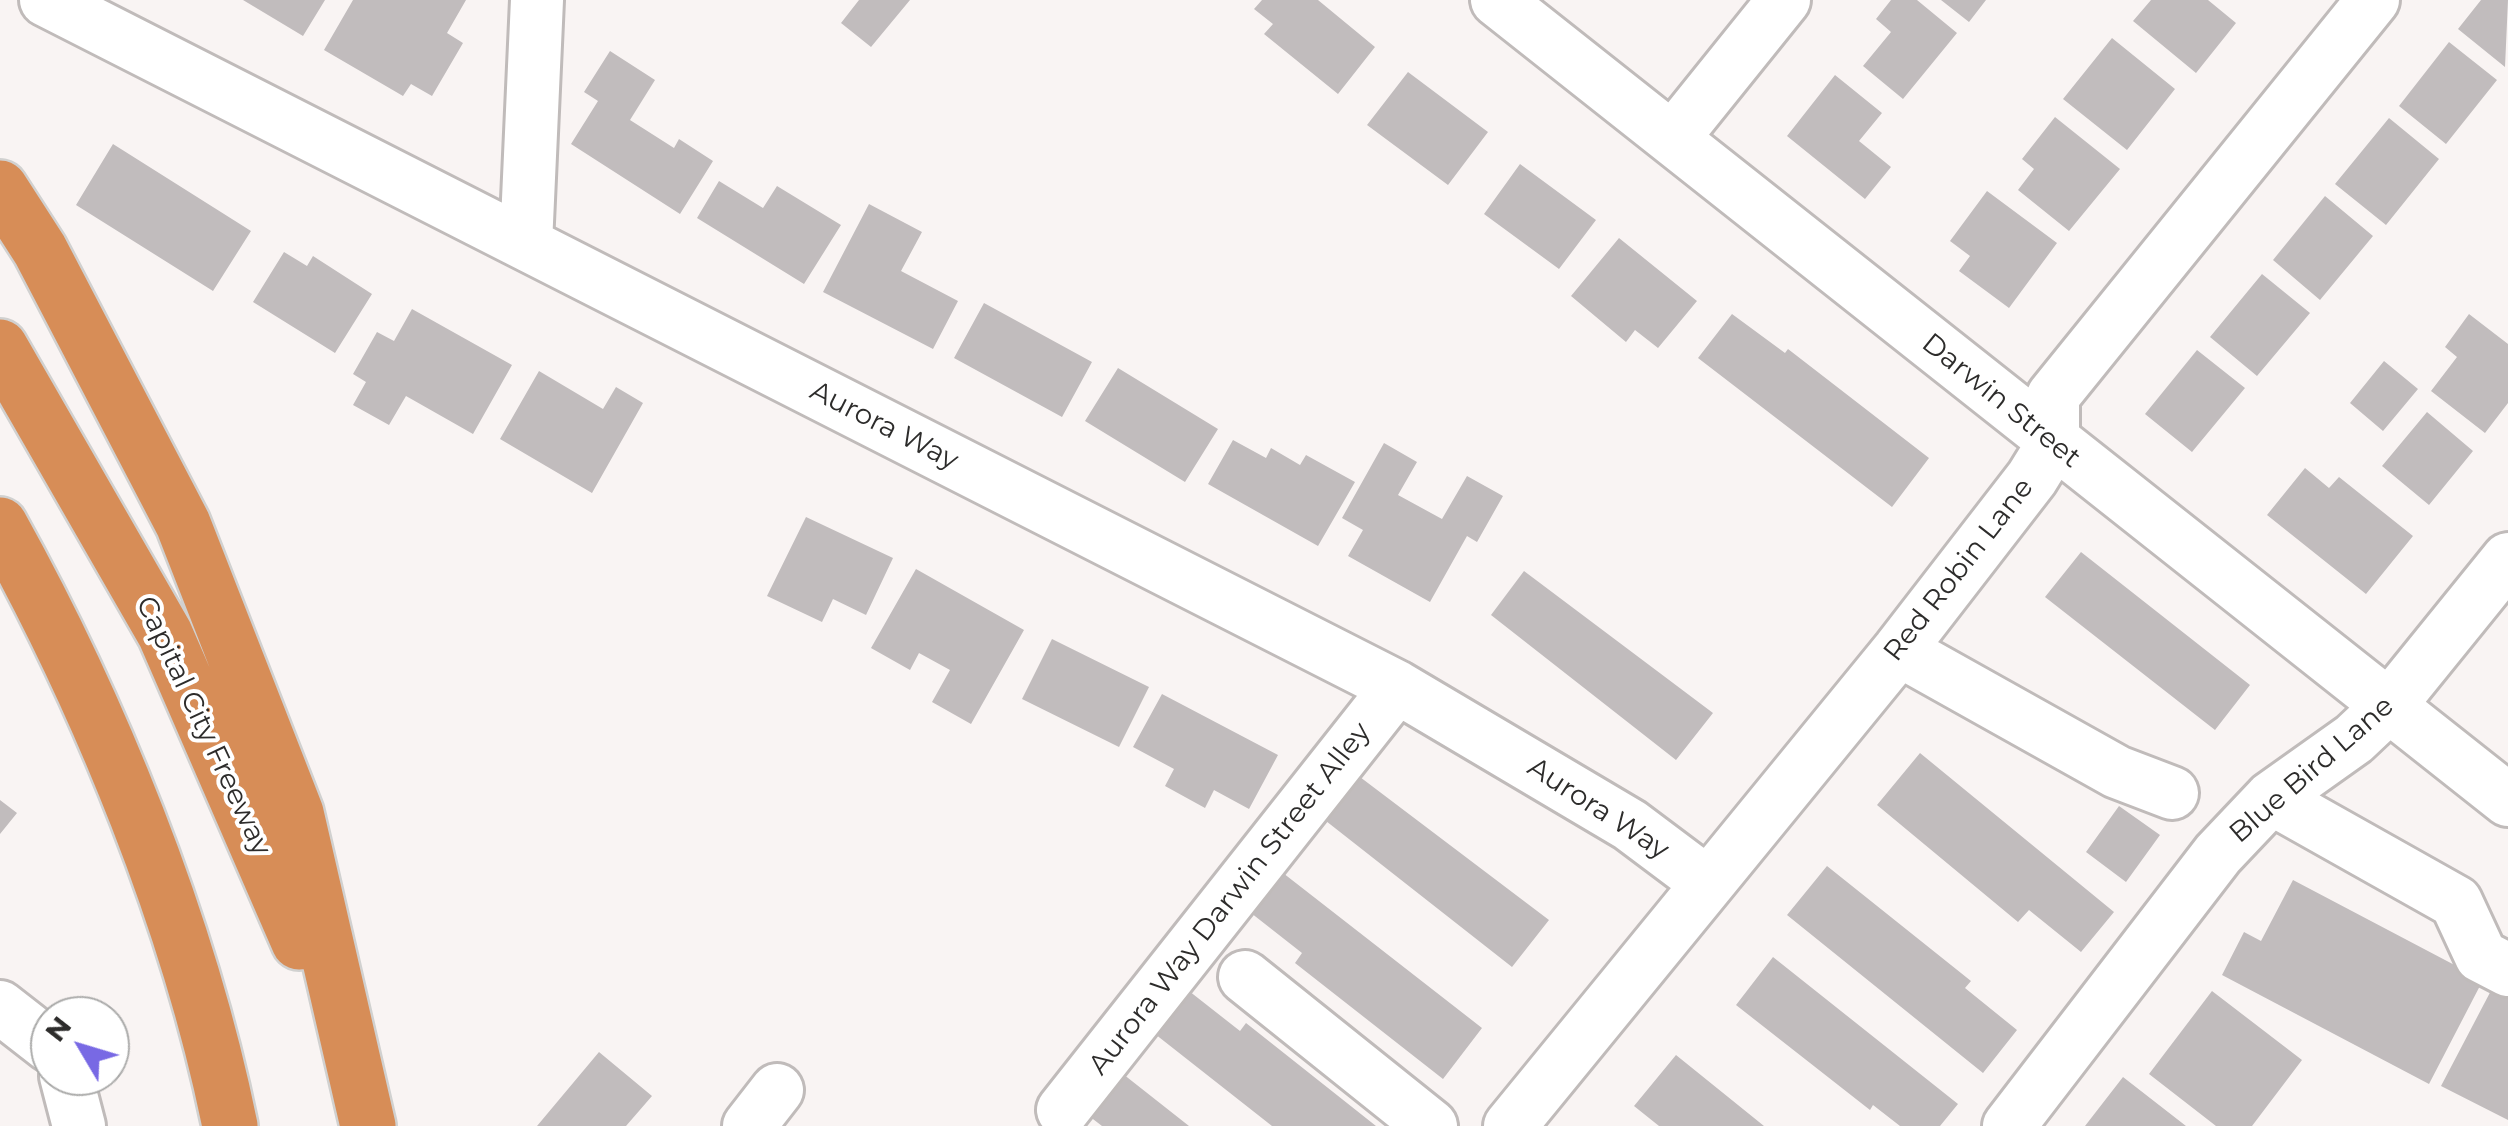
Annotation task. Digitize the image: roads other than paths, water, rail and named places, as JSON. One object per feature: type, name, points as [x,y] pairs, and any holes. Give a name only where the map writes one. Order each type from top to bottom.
[{"type":"highway","points":[[0,188],[40,250],[190,542],[296,813],[368,1126]]},
{"type":"highway","name":"Capital City Freeway","points":[[0,348],[166,634],[294,928],[358,1126]]},
{"type":"highway","points":[[0,525],[48,611],[160,877],[215,1054],[230,1126]]},
{"type":"highway","points":[[0,596],[160,877]]},
{"type":"street","name":"Aurora Way","points":[[46,0],[1397,687],[1630,825],[1706,882]]},
{"type":"street","points":[[526,244],[538,0]]},
{"type":"street","name":"Darwin Street","points":[[1496,0],[2508,800]]},
{"type":"street","points":[[1673,138],[1784,0]]},
{"type":"street","points":[[2054,444],[2053,396],[2373,0]]},
{"type":"street","name":"Red Robin Lane","points":[[1510,1126],[1899,650],[2054,444]]},
{"type":"street","name":"Blue Bird Lane","points":[[2009,1126],[2218,854],[2271,798],[2354,739],[2390,706],[2508,559]]},
{"type":"street","points":[[1899,650],[2117,772],[2172,793]]},
{"type":"street","name":"Aurora Way Darwin Street Alley","points":[[1063,1110],[1397,687]]},
{"type":"street","points":[[2271,798],[2456,902],[2481,956],[2508,970]]},
{"type":"street","points":[[1244,977],[1430,1126]]},
{"type":"street","points":[[0,1006],[30,1030]]},
{"type":"street","points":[[71,1096],[79,1126]]}]
